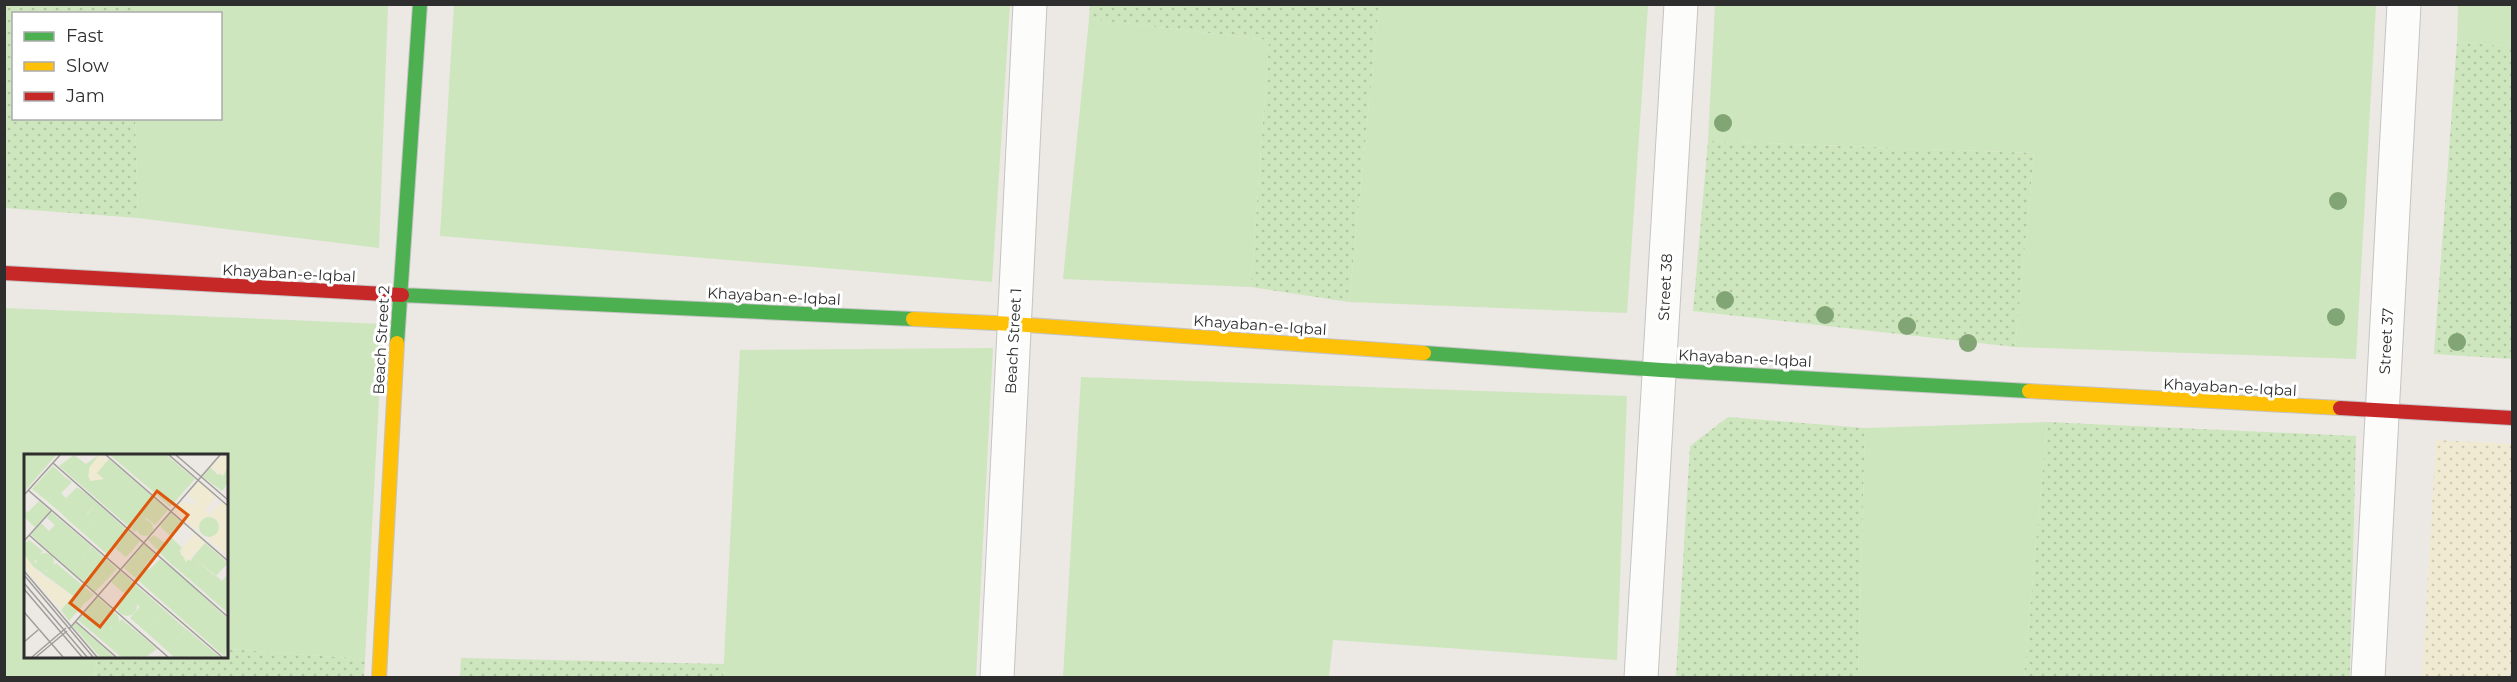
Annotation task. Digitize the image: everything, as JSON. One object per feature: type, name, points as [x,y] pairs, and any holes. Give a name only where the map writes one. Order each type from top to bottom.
[{"type":"street","name":"Beach Street 2","points":[[379,678],[400,295],[420,4]]},
{"type":"street","name":"Beach Street 1","points":[[997,678],[1030,4]]},
{"type":"street","name":"Street 38","points":[[1641,678],[1681,4]]},
{"type":"street","name":"Street 37","points":[[2368,678],[2404,4]]},
{"type":"street","name":"Khayaban-e-Iqbal","points":[[4,273],[400,295],[1014,324],[1661,370],[2512,418]]},
{"type":"green space","points":[[4,5],[132,5],[132,12],[12,12],[12,120],[135,120],[138,218],[5,208]]},
{"type":"green space","points":[[132,5],[388,5],[379,248],[138,218],[135,120],[222,120],[222,12],[132,12]]},
{"type":"green space","points":[[454,5],[1010,5],[992,282],[440,236]]},
{"type":"green space","points":[[1090,5],[1379,5],[1349,302],[1251,287],[1269,40],[1089,19]]},
{"type":"green space","points":[[1379,5],[1648,5],[1627,313],[1349,302]]},
{"type":"green space","points":[[1715,5],[2376,5],[2356,359],[2015,347],[2034,153],[1708,141]]},
{"type":"green space","points":[[2458,5],[2512,5],[2512,47],[2457,42]]},
{"type":"green space","points":[[1089,19],[1269,40],[1251,287],[1063,279]]},
{"type":"green space","points":[[2457,42],[2512,47],[2512,359],[2434,354]]},
{"type":"green space","points":[[1708,141],[2034,153],[2015,347],[1693,311]]},
{"type":"green space","points":[[5,308],[383,324],[365,659],[228,649],[228,454],[24,454],[24,658],[97,658],[95,677],[5,678]]},
{"type":"green space","points":[[993,348],[976,677],[723,678],[740,350]]},
{"type":"green space","points":[[1081,377],[1627,396],[1617,660],[1333,640],[1329,677],[1063,677]]},
{"type":"green space","points":[[1728,417],[1865,428],[1858,677],[1676,677],[1690,446]]},
{"type":"green space","points":[[2047,422],[2024,677],[1858,678],[1865,428]]},
{"type":"green space","points":[[2047,422],[2356,436],[2350,677],[2024,677]]},
{"type":"green space","points":[[228,649],[365,659],[364,677],[95,678],[97,658],[228,658]]},
{"type":"green space","points":[[461,658],[724,664],[723,678],[460,678]]},
{"type":"sand","points":[[2436,440],[2512,444],[2512,677],[2422,677]]},
{"type":"traffic: fast","points":[[397,343],[420,4]]},
{"type":"traffic: fast","points":[[402,295],[913,319]]},
{"type":"traffic: fast","points":[[1424,353],[1661,370],[2029,391]]},
{"type":"traffic: slow","points":[[913,319],[1424,353]]},
{"type":"traffic: slow","points":[[379,678],[397,343]]},
{"type":"traffic: slow","points":[[2029,391],[2340,408]]},
{"type":"traffic: jam","points":[[4,273],[402,295]]},
{"type":"traffic: jam","points":[[2340,408],[2512,418]]}]
